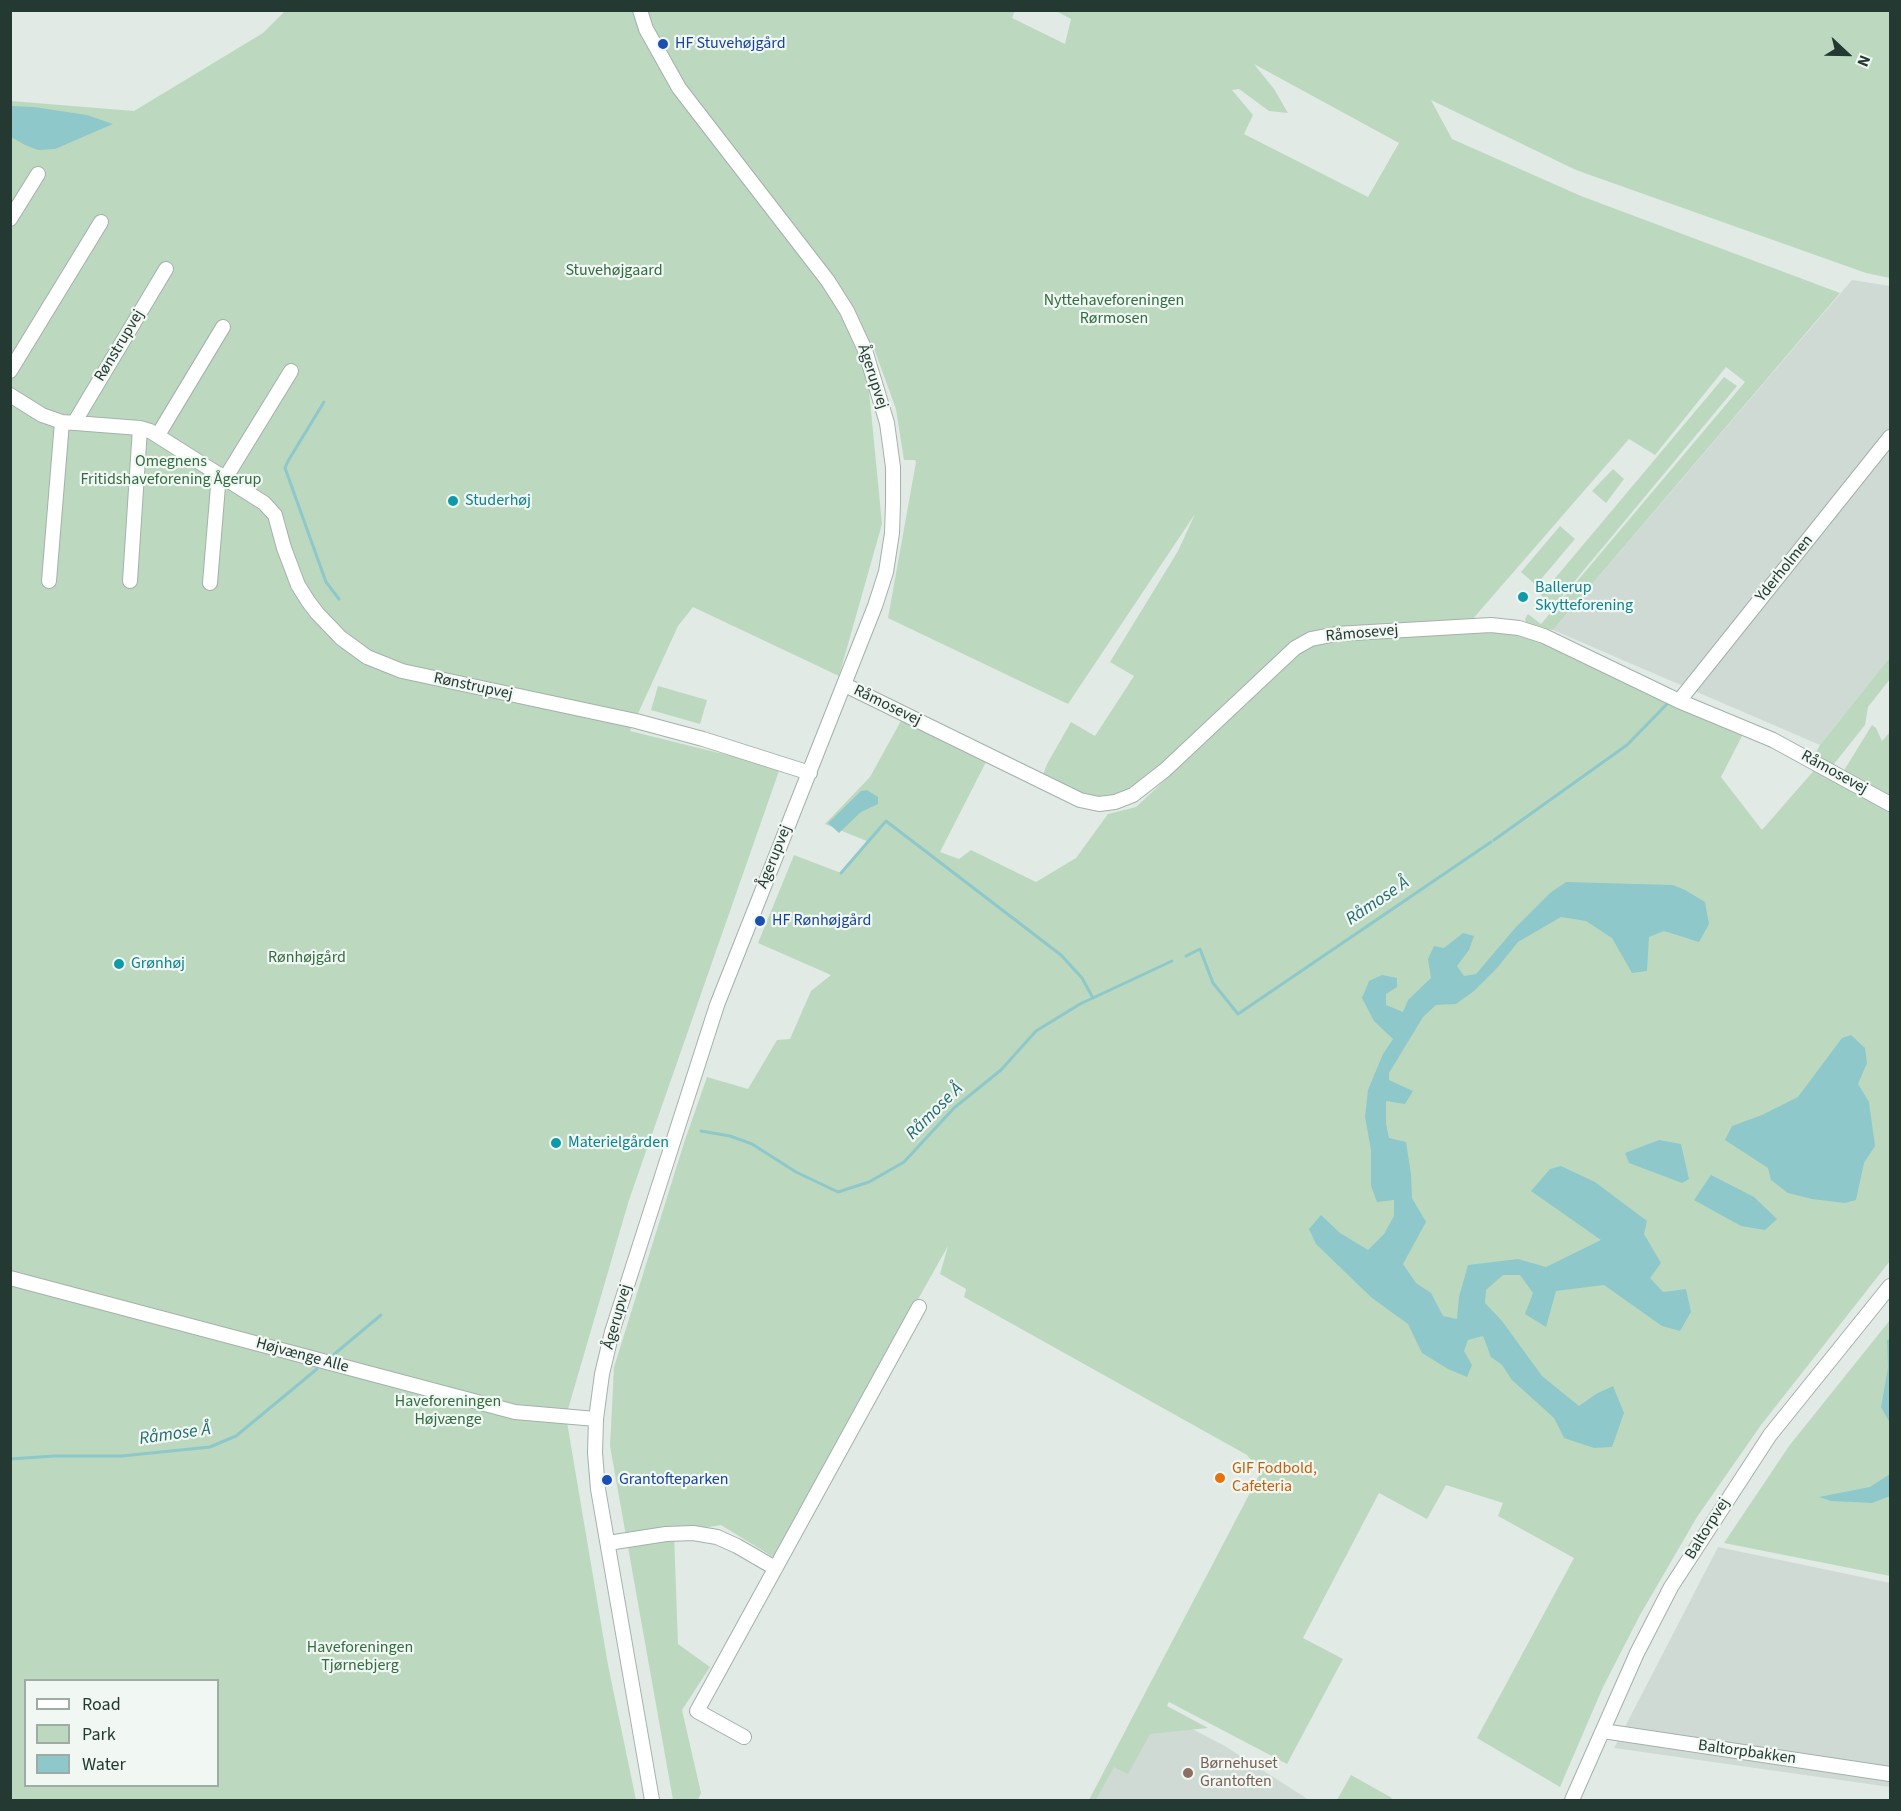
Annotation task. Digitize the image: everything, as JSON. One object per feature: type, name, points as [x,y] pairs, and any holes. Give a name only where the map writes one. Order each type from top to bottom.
[{"type":"street","name":"Ågerupvej","points":[[640,10],[646,29],[679,88],[828,281],[856,331],[876,380],[887,423],[893,467],[892,533],[886,572],[845,685],[717,1005],[612,1332],[602,1374],[596,1419],[595,1453],[598,1489],[652,1800]]},
{"type":"street","points":[[10,219],[38,174]]},
{"type":"street","points":[[10,371],[101,222]]},
{"type":"street","name":"Rønstrupvej","points":[[49,581],[68,423],[166,269]]},
{"type":"street","points":[[158,435],[223,327]]},
{"type":"street","points":[[210,583],[222,476],[291,371]]},
{"type":"street","name":"Rønstrupvej","points":[[10,395],[42,415],[68,423],[140,429],[158,435],[264,503],[275,515],[298,585],[317,613],[340,638],[367,657],[402,671],[636,721],[703,739],[810,773]]},
{"type":"street","points":[[130,581],[140,429]]},
{"type":"street","name":"Yderholmen","points":[[1679,701],[1890,438]]},
{"type":"street","name":"Råmosevej","points":[[845,685],[1080,800],[1099,804],[1115,802],[1133,795],[1165,770],[1295,648],[1311,639],[1336,634],[1491,626],[1519,628],[1544,636],[1679,701],[1773,740],[1890,804]]},
{"type":"street","name":"Højvænge Alle","points":[[10,1278],[515,1412],[596,1419]]},
{"type":"street","name":"Baltorpvej","points":[[1572,1800],[1637,1653],[1671,1587],[1770,1435],[1890,1286]]},
{"type":"street","points":[[744,1737],[697,1711],[919,1307]]},
{"type":"street","points":[[608,1543],[666,1534],[693,1533],[717,1537],[775,1568]]},
{"type":"street","name":"Baltorpbakken","points":[[1603,1731],[1890,1774]]},
{"type":"shaded area","points":[[1852,280],[1890,286],[1890,657],[1820,745],[1553,630]]},
{"type":"shaded area","points":[[1718,1547],[1890,1583],[1890,1787],[1614,1748]]},
{"type":"shaded area","name":"Børnehuset Grantoften","points":[[1146,1705],[1225,1746],[1309,1800],[1094,1800]]},
{"type":"green space","points":[[1015,10],[1012,18],[1065,44],[1071,19],[1056,11],[1890,11],[1890,278],[1866,273],[1576,170],[1431,100],[1452,139],[1581,196],[1840,293],[1553,630],[1527,626],[1525,619],[1528,614],[1541,624],[1745,382],[1726,367],[1655,455],[1629,439],[1471,621],[1308,636],[1131,791],[1101,800],[1080,795],[1043,775],[1071,722],[1095,736],[1134,676],[1110,662],[1178,551],[1195,514],[1068,704],[888,618],[916,462],[915,460],[904,460],[896,409],[872,343],[868,380],[882,524],[839,676],[693,607],[678,626],[630,731],[780,768],[629,1200],[566,1416],[608,1665],[636,1800],[11,1800],[11,101],[134,111],[263,33],[285,11]],"holes":[[[1254,64],[1399,143],[1368,197],[1244,134],[1253,115],[1232,90],[1239,89],[1269,111],[1288,113],[1274,89]]]},
{"type":"green space","points":[[1724,377],[1737,386],[1554,606],[1541,595]]},
{"type":"green space","points":[[1613,469],[1624,479],[1606,503],[1592,491]]},
{"type":"green space","points":[[1560,526],[1575,539],[1536,585],[1521,572]]},
{"type":"green space","points":[[1517,632],[1543,640],[1744,732],[1721,777],[1762,830],[1823,760],[1814,756],[1820,745],[1890,657],[1890,679],[1868,707],[1865,725],[1834,764],[1843,772],[1872,725],[1876,728],[1882,741],[1890,732],[1890,1261],[1761,1425],[1697,1517],[1640,1615],[1603,1687],[1560,1787],[1477,1738],[1574,1558],[1498,1516],[1503,1503],[1446,1485],[1427,1519],[1379,1493],[1303,1638],[1343,1659],[1287,1764],[1169,1702],[1167,1706],[1208,1728],[1150,1734],[1128,1774],[1114,1767],[1096,1800],[1089,1800],[1263,1468],[1254,1464],[1247,1455],[964,1297],[966,1289],[940,1274],[948,1246],[773,1557],[721,1525],[674,1533],[678,1644],[710,1667],[682,1710],[701,1793],[698,1800],[673,1800],[610,1446],[614,1367],[707,1077],[748,1089],[777,1040],[790,1039],[811,991],[831,975],[758,943],[794,855],[841,873],[869,842],[825,824],[870,777],[902,719],[987,760],[940,852],[959,859],[971,850],[1036,882],[1076,858],[1108,814],[1136,807],[1303,651],[1314,645],[1339,640]]},
{"type":"green space","points":[[658,686],[707,700],[700,724],[651,710]]},
{"type":"green space","points":[[1890,1320],[1890,1576],[1724,1543],[1789,1446]]},
{"type":"green space","points":[[1351,1775],[1392,1798],[1390,1800],[1337,1800]]},
{"type":"water","points":[[11,106],[87,115],[113,124],[55,149],[38,150],[11,137]]},
{"type":"water","points":[[867,790],[878,797],[878,804],[861,812],[839,833],[828,823],[861,791]]},
{"type":"water","points":[[1566,882],[1673,885],[1705,902],[1709,924],[1699,942],[1664,931],[1649,937],[1647,971],[1632,973],[1612,938],[1586,921],[1561,917],[1518,942],[1474,991],[1456,1004],[1436,1005],[1423,1017],[1389,1073],[1389,1080],[1413,1091],[1405,1104],[1386,1101],[1386,1124],[1389,1138],[1406,1142],[1412,1198],[1426,1222],[1403,1264],[1416,1283],[1431,1293],[1443,1316],[1457,1319],[1459,1297],[1468,1265],[1518,1259],[1546,1267],[1601,1240],[1531,1191],[1550,1169],[1561,1166],[1595,1182],[1647,1221],[1644,1234],[1661,1263],[1650,1278],[1663,1292],[1686,1289],[1691,1312],[1680,1331],[1662,1326],[1604,1285],[1556,1291],[1546,1327],[1525,1314],[1533,1293],[1520,1275],[1503,1275],[1486,1290],[1485,1303],[1502,1321],[1542,1376],[1579,1406],[1613,1386],[1624,1413],[1612,1447],[1594,1448],[1564,1438],[1554,1418],[1512,1380],[1502,1365],[1491,1357],[1483,1336],[1468,1340],[1464,1351],[1472,1365],[1467,1377],[1448,1369],[1422,1353],[1408,1324],[1372,1298],[1316,1244],[1309,1229],[1321,1215],[1340,1233],[1368,1250],[1384,1234],[1394,1216],[1394,1200],[1377,1202],[1371,1186],[1371,1150],[1365,1117],[1368,1090],[1383,1054],[1393,1039],[1374,1021],[1362,998],[1369,981],[1382,975],[1397,978],[1397,987],[1386,994],[1386,1005],[1403,1012],[1408,1000],[1431,978],[1428,959],[1434,946],[1444,948],[1463,933],[1474,936],[1469,950],[1457,966],[1464,976],[1476,974],[1516,927],[1550,893]]},
{"type":"water","points":[[1851,1035],[1865,1048],[1867,1063],[1858,1084],[1869,1102],[1875,1146],[1864,1163],[1856,1200],[1845,1203],[1788,1193],[1771,1180],[1768,1168],[1725,1140],[1732,1126],[1762,1115],[1798,1097],[1842,1038]]},
{"type":"water","points":[[1659,1140],[1681,1144],[1689,1179],[1682,1183],[1629,1163],[1625,1153]]},
{"type":"water","points":[[1711,1175],[1754,1197],[1777,1219],[1765,1230],[1741,1226],[1694,1200]]},
{"type":"water","points":[[1890,1339],[1890,1423],[1881,1407],[1888,1368],[1887,1340]]},
{"type":"water","points":[[1890,1474],[1890,1496],[1872,1503],[1831,1501],[1819,1497],[1870,1487]]},
{"type":"waterway","points":[[324,402],[285,468],[326,582],[339,599]]},
{"type":"waterway","name":"Råmose Å","points":[[1494,840],[1627,745],[1667,704]]},
{"type":"waterway","points":[[841,873],[886,821],[1061,955],[1082,978],[1093,998]]},
{"type":"waterway","name":"Råmose Å","points":[[1186,956],[1200,949],[1213,983],[1238,1014],[1491,842]]},
{"type":"waterway","name":"Råmose Å","points":[[701,1131],[730,1136],[752,1144],[796,1172],[838,1192],[869,1182],[904,1162],[954,1108],[1001,1070],[1036,1031],[1080,1004],[1172,961]]},
{"type":"waterway","name":"Råmose Å","points":[[332,1356],[381,1315]]},
{"type":"waterway","name":"Råmose Å","points":[[10,1459],[54,1456],[122,1456],[210,1447],[236,1436],[317,1369]]},
{"type":"place","name":"HF Stuvehøjgård","points":[[663,44]]},
{"type":"place","name":"Studerhøj","points":[[453,501]]},
{"type":"place","name":"Ballerup Skytteforening","points":[[1523,597]]},
{"type":"place","name":"HF Rønhøjgård","points":[[760,921]]},
{"type":"place","name":"Grønhøj","points":[[119,964]]},
{"type":"place","name":"Materielgården","points":[[556,1143]]},
{"type":"place","name":"GIF Fodbold, Cafeteria","points":[[1220,1478]]},
{"type":"place","name":"Grantofteparken","points":[[607,1480]]},
{"type":"place","name":"Børnehuset Grantoften","points":[[1188,1773]]},
{"type":"park label","name":"Stuvehøjgaard","points":[[614,271]]},
{"type":"park label","name":"Nyttehaveforeningen Rørmosen","points":[[1114,310]]},
{"type":"park label","name":"Omegnens Fritidshaveforening Ågerup","points":[[171,471]]},
{"type":"park label","name":"Rønhøjgård","points":[[307,958]]},
{"type":"park label","name":"Haveforeningen Højvænge","points":[[448,1411]]},
{"type":"park label","name":"Haveforeningen Tjørnebjerg","points":[[360,1657]]}]
